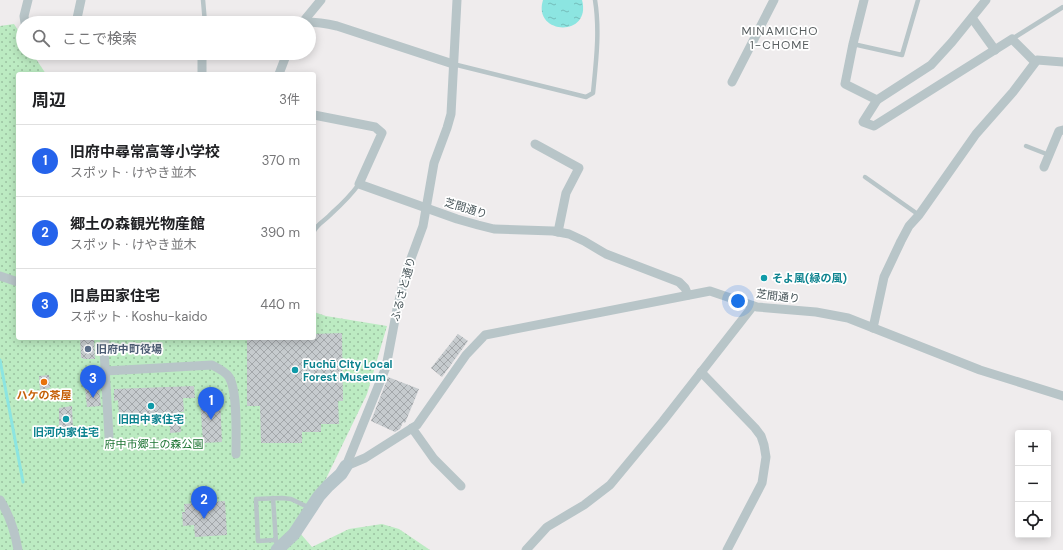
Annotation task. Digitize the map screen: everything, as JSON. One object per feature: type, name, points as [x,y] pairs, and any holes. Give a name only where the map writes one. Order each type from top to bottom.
[{"type":"street","points":[[24,16],[28,0]]},
{"type":"street","points":[[78,16],[81,0]]},
{"type":"street","points":[[308,16],[321,0]]},
{"type":"street","name":"ふるさと通り","points":[[277,546],[294,534],[310,508],[328,486],[341,474],[346,466],[386,367],[406,272],[423,226],[434,163],[451,114],[457,0]]},
{"type":"street","points":[[732,82],[774,0]]},
{"type":"street","points":[[864,0],[845,84],[877,100]]},
{"type":"street","points":[[986,0],[931,65],[877,100],[863,122],[874,126],[1012,39],[1035,62]]},
{"type":"street","points":[[972,18],[995,50]]},
{"type":"street","points":[[316,22],[337,26],[453,64]]},
{"type":"street","points":[[202,60],[202,72]]},
{"type":"street","points":[[280,72],[284,60]]},
{"type":"street","points":[[873,328],[884,277],[909,226],[919,215],[976,134],[1013,92],[1035,62],[1037,60],[1063,62]]},
{"type":"street","points":[[316,115],[375,127],[382,132],[359,184]]},
{"type":"street","points":[[1044,167],[1059,131],[1063,130]]},
{"type":"street","points":[[535,144],[579,168],[566,193],[558,232]]},
{"type":"street","name":"芝間通り","points":[[359,184],[457,220],[494,229],[558,232],[569,234],[606,254],[679,282],[685,288],[688,295],[710,291],[753,306],[834,315],[873,328],[980,370],[1063,396]]},
{"type":"street","points":[[0,276],[16,281]]},
{"type":"street","points":[[346,466],[365,458],[417,424],[466,354],[485,335],[688,295]]},
{"type":"street","points":[[526,550],[551,524],[584,505],[610,485],[663,421],[753,306]]},
{"type":"street","points":[[105,340],[104,350],[109,437]]},
{"type":"street","points":[[105,371],[212,365],[221,370],[230,378],[236,404],[236,454]]},
{"type":"street","points":[[701,372],[755,428],[761,436],[766,457],[762,483],[726,550]]},
{"type":"street","points":[[412,428],[434,459],[460,486]]},
{"type":"street","points":[[0,500],[10,517],[18,550]]},
{"type":"lane","points":[[203,0],[204,16]]},
{"type":"lane","points":[[453,64],[586,97],[590,96],[593,93],[598,36],[595,0]]},
{"type":"lane","points":[[853,44],[902,55],[918,0]]},
{"type":"lane","points":[[1012,39],[1063,7]]},
{"type":"lane","points":[[1026,146],[1049,155]]},
{"type":"lane","points":[[865,177],[919,215]]},
{"type":"lane","points":[[316,228],[318,224],[327,219],[346,201],[359,184]]},
{"type":"lane","points":[[272,498],[277,546],[258,541],[256,499],[272,498],[291,499],[310,508]]},
{"type":"green space","name":"府中市郷土の森公園","points":[[14,24],[16,27],[16,60],[37,60],[45,72],[16,72],[16,340],[316,340],[316,313],[326,316],[387,326],[367,394],[321,489],[294,526],[312,547],[349,529],[382,524],[399,529],[430,550],[0,550],[0,26]]},
{"type":"water","points":[[543,0],[582,0],[583,12],[579,21],[571,26],[562,27],[553,25],[546,20],[542,12]]},
{"type":"building","name":"Fuchū City Local Forest Museum","points":[[342,333],[343,401],[338,401],[339,424],[321,424],[321,432],[302,432],[302,443],[261,443],[260,406],[247,406],[247,340],[316,340],[316,334]]},
{"type":"building","points":[[458,334],[468,341],[442,377],[431,368]]},
{"type":"building","name":"旧府中町役場","points":[[80,340],[94,340],[95,359],[81,358]]},
{"type":"building","name":"ハケの茶屋","points":[[49,375],[50,388],[40,390],[39,376]]},
{"type":"building","points":[[388,377],[419,389],[405,423],[403,422],[400,429],[395,432],[371,421]]},
{"type":"building","name":"旧田中家住宅","points":[[194,386],[195,398],[183,398],[184,412],[180,412],[181,432],[170,433],[170,413],[119,416],[118,400],[114,401],[114,389]]},
{"type":"building","points":[[85,389],[99,389],[101,406],[87,407]]},
{"type":"building","points":[[220,396],[222,442],[203,443],[200,397]]},
{"type":"building","name":"旧河内家住宅","points":[[72,406],[73,430],[59,431],[59,408]]},
{"type":"building","points":[[225,501],[227,535],[195,537],[194,525],[183,526],[182,512],[185,512],[184,504]]},
{"type":"waterway","points":[[0,360],[23,482]]},
{"type":"place","name":"そよ風(緑の風)","points":[[764,278]]},
{"type":"place","name":"旧府中町役場","points":[[88,349]]},
{"type":"place","name":"Fuchū City Local Forest Museum","points":[[295,370]]},
{"type":"place","name":"ハケの茶屋","points":[[44,382]]},
{"type":"place","name":"旧島田家住宅","points":[[93,398]]},
{"type":"place","name":"旧田中家住宅","points":[[151,406]]},
{"type":"place","name":"旧河内家住宅","points":[[66,419]]},
{"type":"place","name":"旧府中尋常高等小学校","points":[[211,420]]},
{"type":"place","name":"郷土の森観光物産館","points":[[204,519]]},
{"type":"district","name":"MINAMICHO 1-CHOME","points":[[780,38]]}]
